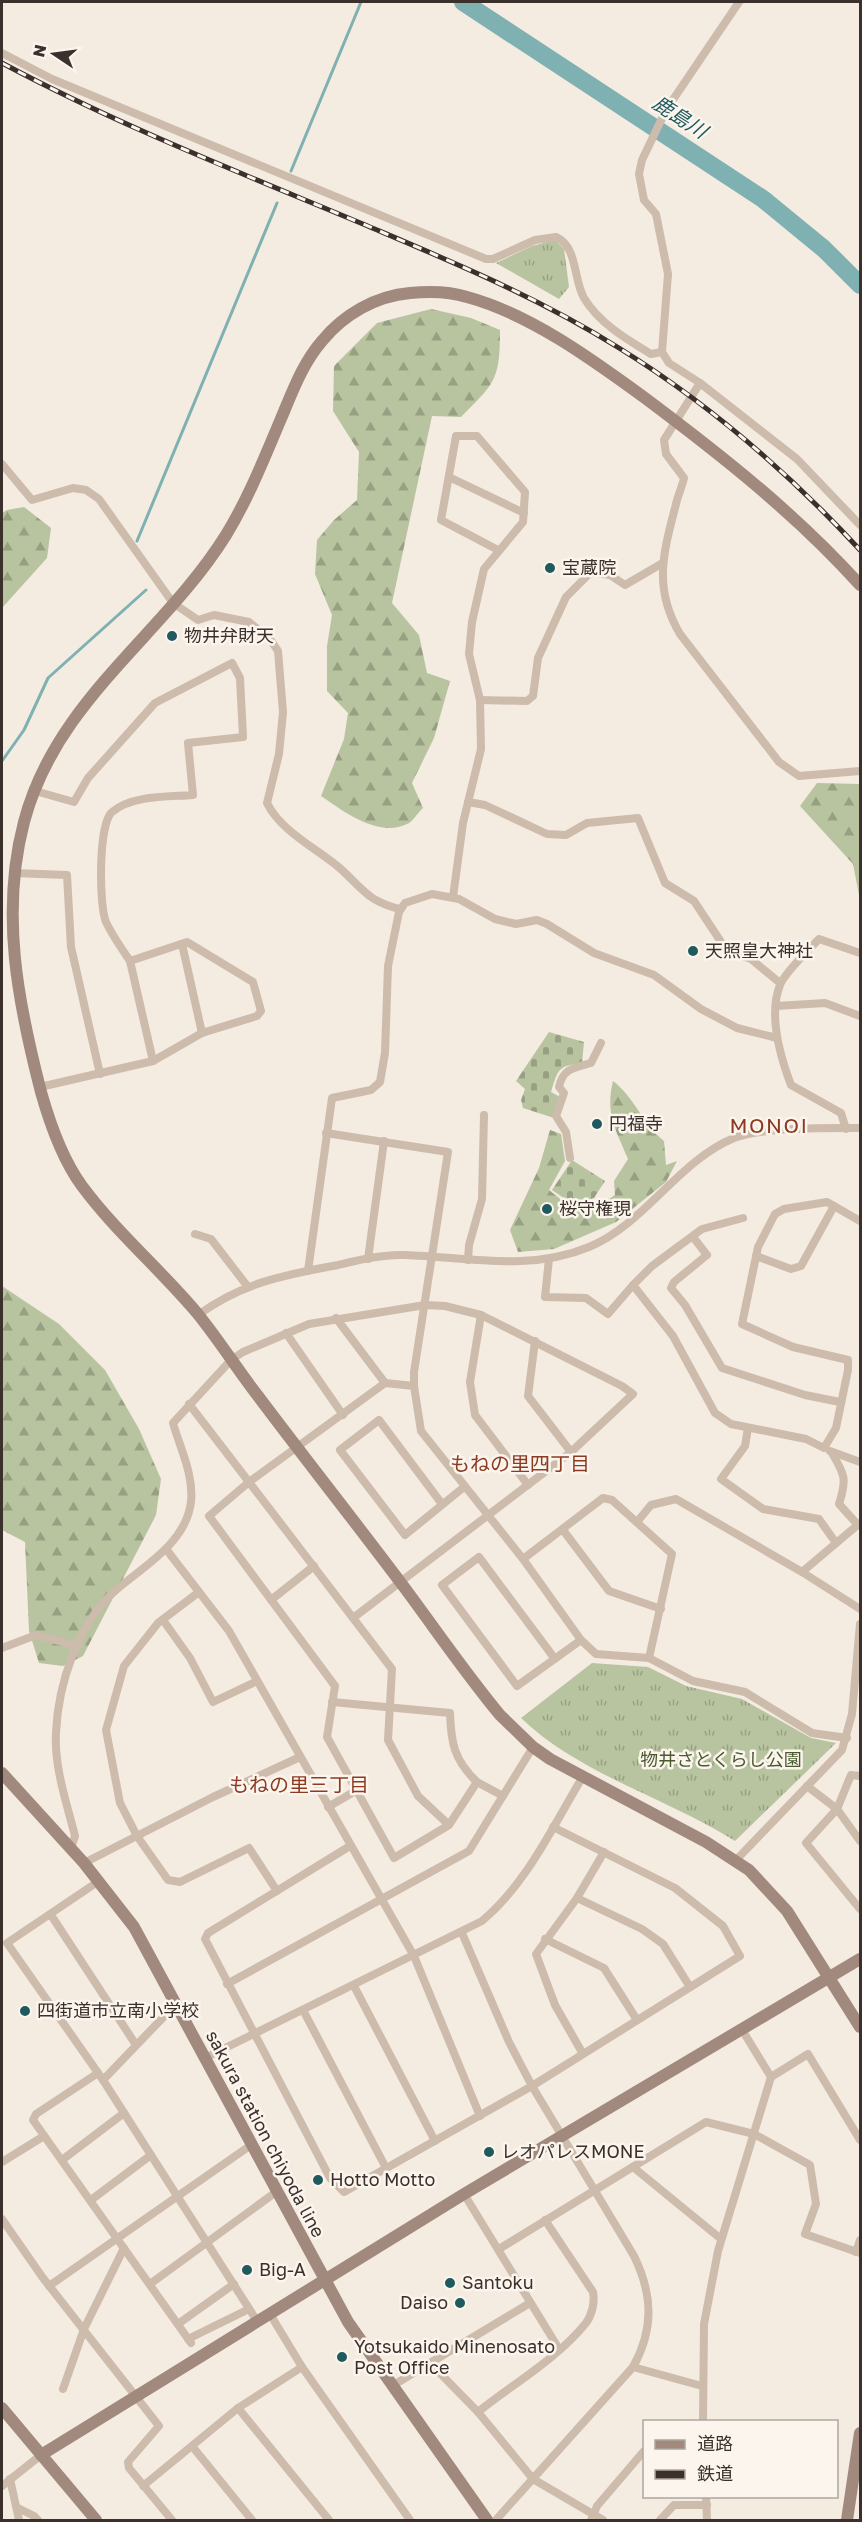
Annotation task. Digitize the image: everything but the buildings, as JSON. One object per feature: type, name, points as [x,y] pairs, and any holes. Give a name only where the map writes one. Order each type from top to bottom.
[{"type":"street","points":[[739,2],[666,110],[642,160],[639,174],[644,200],[656,214],[668,274],[662,352],[669,363],[700,383],[797,459],[861,525]]},
{"type":"street","points":[[2,53],[52,80],[486,259],[493,259],[535,240],[556,237],[568,246],[578,283],[594,311],[621,336],[651,354],[662,352]]},
{"type":"street","points":[[861,585],[824,544],[757,485],[675,420],[594,361],[483,302],[463,295],[433,291],[401,293],[369,304],[339,323],[304,365],[259,471],[226,535],[173,603],[112,669],[78,712],[56,745],[24,819],[13,873],[10,924],[15,971],[40,1087],[63,1155],[80,1184],[198,1315],[484,1695],[533,1747],[582,1778],[736,1860],[770,1890],[787,1911],[861,2027]]},
{"type":"street","points":[[700,383],[666,434],[663,447],[684,478],[661,564],[667,612],[699,661],[779,762],[799,776],[861,771]]},
{"type":"street","points":[[453,897],[468,802],[481,749],[480,700],[470,666],[469,640],[484,569],[523,522],[525,492],[477,436],[456,436],[441,520],[498,550]]},
{"type":"street","points":[[2,464],[32,500],[73,488],[86,490],[99,499],[173,603],[198,620],[214,615],[249,622],[270,639],[278,651],[283,712],[279,754],[267,803],[270,810],[297,836],[338,866],[372,898],[387,906],[400,909]]},
{"type":"street","points":[[449,477],[524,513]]},
{"type":"street","points":[[480,700],[527,701],[533,696],[538,658],[566,597],[591,572],[610,575],[625,585],[661,564]]},
{"type":"street","points":[[35,790],[74,802],[88,777],[155,703],[232,663],[240,678],[243,737],[188,743],[193,795],[140,800],[111,813],[106,824],[101,872],[105,920],[130,962],[153,1061]]},
{"type":"street","points":[[468,802],[485,805],[547,834],[566,835],[586,823],[638,818],[665,883],[694,901],[727,951],[751,959],[780,983]]},
{"type":"street","points":[[13,873],[67,875],[71,947],[100,1074]]},
{"type":"street","points":[[308,1270],[332,1098],[371,1090],[383,1075],[388,966],[400,909],[405,903],[424,895],[453,897],[495,919],[516,924],[537,920],[594,953],[654,975],[701,1009],[737,1028],[777,1038]]},
{"type":"street","points":[[846,1129],[841,1113],[791,1085],[777,1038],[776,1006],[780,983],[819,939],[861,954]]},
{"type":"street","points":[[40,1087],[153,1061],[202,1033],[257,1016],[261,1011],[253,982],[187,942],[130,962]]},
{"type":"street","points":[[182,944],[202,1033]]},
{"type":"street","points":[[776,1006],[825,1002],[861,1016]]},
{"type":"street","points":[[570,1158],[566,1132],[556,1116],[564,1093],[559,1087],[561,1076],[567,1070],[591,1063],[601,1043]]},
{"type":"street","points":[[468,1260],[469,1245],[482,1199],[484,1115]]},
{"type":"street","points":[[198,1315],[265,1280],[368,1259],[401,1255],[524,1262],[549,1259],[590,1247],[620,1228],[703,1156],[735,1138],[750,1134],[861,1128]]},
{"type":"street","points":[[326,1133],[448,1152],[414,1386],[421,1431],[523,1559],[581,1640],[596,1654],[650,1658],[693,1681],[745,1692],[812,1733],[847,1738]]},
{"type":"street","points":[[368,1259],[384,1141]]},
{"type":"street","points":[[828,1450],[836,1428],[848,1360],[793,1347],[742,1324],[756,1256],[776,1214],[784,1209],[821,1201],[861,1221]]},
{"type":"street","points":[[756,1256],[791,1269],[801,1266],[834,1206]]},
{"type":"street","points":[[549,1259],[545,1297],[586,1298],[608,1314],[652,1266],[702,1228],[743,1218]]},
{"type":"street","points":[[195,1234],[211,1239],[248,1287]]},
{"type":"street","points":[[693,1237],[707,1255],[674,1282],[671,1288],[685,1305],[722,1368],[805,1395],[840,1402]]},
{"type":"street","points":[[633,1285],[673,1336],[715,1413],[731,1424],[806,1439],[861,1462]]},
{"type":"street","points":[[71,1848],[75,1836],[56,1734],[65,1678],[91,1622],[113,1592],[166,1549],[178,1533],[191,1502],[188,1466],[173,1423],[231,1360],[243,1352],[286,1333],[336,1318],[425,1305],[445,1306],[481,1315],[622,1386],[633,1394],[571,1452],[353,1618]]},
{"type":"street","points":[[481,1315],[470,1382],[475,1415],[528,1485]]},
{"type":"street","points":[[336,1318],[385,1383]]},
{"type":"street","points":[[286,1333],[343,1415]]},
{"type":"street","points":[[535,1341],[528,1396],[571,1452]]},
{"type":"street","points":[[414,1386],[385,1383],[298,1449],[249,1482],[209,1516],[335,1686],[327,1737],[394,1858],[449,1825],[477,1782]]},
{"type":"street","points":[[189,1404],[392,1669],[388,1740],[418,1796],[449,1825]]},
{"type":"street","points":[[442,1504],[379,1420],[340,1450],[405,1535],[464,1487]]},
{"type":"street","points":[[748,1428],[745,1446],[721,1479],[763,1509],[819,1519],[836,1543]]},
{"type":"street","points":[[802,1572],[859,1523],[839,1504],[846,1484],[843,1472],[828,1450]]},
{"type":"street","points":[[523,1559],[607,1497],[672,1554],[650,1658]]},
{"type":"street","points":[[637,1522],[651,1505],[672,1498],[802,1572],[861,1609]]},
{"type":"street","points":[[563,1530],[609,1591],[661,1610]]},
{"type":"street","points":[[166,1549],[229,1631],[414,1956],[480,2116]]},
{"type":"street","points":[[555,1659],[478,1557],[442,1585],[517,1686],[555,1659],[581,1640]]},
{"type":"street","points":[[271,1600],[314,1566]]},
{"type":"street","points":[[199,1592],[163,1620],[124,1666],[106,1730],[120,1803],[137,1836],[171,1882],[180,1882],[249,1848],[278,1891]]},
{"type":"street","points":[[163,1620],[190,1658],[213,1702],[257,1681]]},
{"type":"street","points":[[736,1860],[842,1750],[856,1714],[861,1624]]},
{"type":"street","points":[[2,1648],[36,1635],[78,1646]]},
{"type":"street","points":[[332,1702],[450,1713],[451,1744],[466,1773],[477,1782],[503,1796]]},
{"type":"street","points":[[227,1984],[469,1851],[533,1747]]},
{"type":"street","points":[[84,1863],[300,1757]]},
{"type":"street","name":"sakura station chiyoda line","points":[[2,1773],[84,1863],[134,1927],[348,2322],[488,2520]]},
{"type":"street","points":[[861,1776],[851,1775],[837,1809],[806,1843],[861,1909]]},
{"type":"street","points":[[205,2058],[482,1922],[509,1896],[582,1778]]},
{"type":"street","points":[[807,1786],[837,1809],[861,1841]]},
{"type":"street","points":[[328,1807],[357,1790]]},
{"type":"street","points":[[350,1846],[206,1936],[205,1943],[330,2178],[344,2192],[532,2086],[741,1956],[725,1929],[675,1888],[553,1827]]},
{"type":"street","points":[[583,2054],[555,2005],[536,1954],[577,1898],[604,1852]]},
{"type":"street","points":[[99,1881],[7,1943],[152,2155],[257,2321]]},
{"type":"street","points":[[577,1898],[642,1929],[663,1944],[690,1987]]},
{"type":"street","points":[[51,1915],[136,2045]]},
{"type":"street","points":[[462,1933],[509,2042],[532,2086],[634,2256],[646,2285],[650,2323],[633,2367],[496,2520]]},
{"type":"street","points":[[546,1939],[604,1968],[637,2020]]},
{"type":"street","points":[[2,2486],[41,2455],[464,2194],[861,1959]]},
{"type":"street","points":[[354,1986],[435,2141]]},
{"type":"street","points":[[176,2004],[136,2045],[100,2077],[36,2114],[33,2120],[190,2341],[249,2309]]},
{"type":"street","points":[[303,2010],[386,2168]]},
{"type":"street","points":[[741,2028],[771,2077]]},
{"type":"street","points":[[703,2420],[704,2324],[722,2239],[771,2077],[808,2054],[861,2140]]},
{"type":"street","points":[[62,2160],[124,2113]]},
{"type":"street","points":[[499,2249],[706,2122],[754,2134],[810,2164],[816,2204],[806,2234],[858,2252],[861,2240]]},
{"type":"street","points":[[2,2162],[44,2136]]},
{"type":"street","points":[[49,2286],[251,2145]]},
{"type":"street","points":[[91,2200],[152,2155]]},
{"type":"street","points":[[633,2167],[722,2239]]},
{"type":"street","points":[[150,2284],[276,2192]]},
{"type":"street","points":[[464,2194],[559,2349]]},
{"type":"street","points":[[2,2219],[49,2286],[159,2426],[128,2462],[129,2468],[172,2520]]},
{"type":"street","points":[[478,2412],[559,2349],[587,2321],[595,2300],[593,2292],[545,2220]]},
{"type":"street","points":[[63,2389],[84,2330],[124,2248]]},
{"type":"street","points":[[178,2324],[234,2284]]},
{"type":"street","points":[[392,2386],[530,2302]]},
{"type":"street","points":[[270,2314],[302,2367],[410,2520]]},
{"type":"street","points":[[430,2363],[478,2412],[533,2479],[592,2517],[603,2520]]},
{"type":"street","points":[[143,2486],[237,2408],[302,2367]]},
{"type":"street","points":[[633,2367],[702,2386]]},
{"type":"street","points":[[2,2408],[96,2520]]},
{"type":"street","points":[[237,2408],[329,2520]]},
{"type":"street","points":[[847,2520],[861,2433]]},
{"type":"street","points":[[192,2446],[252,2520]]},
{"type":"street","points":[[592,2517],[643,2453]]},
{"type":"street","points":[[10,2479],[19,2520]]},
{"type":"street","points":[[660,2520],[674,2505],[706,2501],[707,2520]]},
{"type":"street","points":[[18,2508],[38,2520]]},
{"type":"green space","points":[[555,240],[564,249],[569,287],[559,299],[496,263],[532,246]]},
{"type":"green space","points":[[431,309],[471,318],[500,330],[499,360],[497,371],[488,388],[461,417],[432,416],[392,603],[419,635],[427,673],[450,681],[434,738],[412,783],[423,808],[409,823],[384,828],[361,821],[321,796],[344,739],[348,713],[327,691],[327,646],[332,615],[315,574],[317,540],[334,520],[357,500],[359,452],[333,411],[334,366],[377,323]]},
{"type":"green space","points":[[24,507],[51,528],[47,558],[2,608],[2,513]]},
{"type":"green space","points":[[817,783],[860,784],[860,900],[853,864],[800,806]]},
{"type":"green space","points":[[549,1032],[584,1042],[582,1063],[563,1068],[555,1079],[551,1092],[560,1097],[554,1118],[523,1108],[521,1100],[525,1089],[516,1081]]},
{"type":"green space","points":[[613,1081],[664,1141],[666,1165],[677,1161],[666,1182],[616,1222],[554,1249],[518,1252],[510,1230],[539,1168],[550,1130],[561,1134],[565,1161],[549,1190],[574,1210],[597,1207],[615,1195],[614,1181],[628,1159],[611,1113]]},
{"type":"green space","points":[[572,1160],[605,1181],[594,1198],[574,1205],[552,1190]]},
{"type":"green space","points":[[2,1286],[59,1324],[105,1370],[139,1429],[161,1479],[156,1515],[83,1656],[63,1666],[39,1663],[29,1631],[25,1542],[2,1530]]},
{"type":"green space","name":"物井さとくらし公園","points":[[592,1663],[648,1667],[686,1686],[742,1699],[811,1738],[836,1743],[735,1841],[569,1755],[521,1718]]},
{"type":"waterway","points":[[291,171],[361,2]]},
{"type":"waterway","name":"鹿島川","points":[[463,2],[763,199],[824,249],[860,285]]},
{"type":"waterway","points":[[137,541],[277,203]]},
{"type":"waterway","points":[[2,761],[24,730],[48,678],[146,590]]},
{"type":"railway","points":[[2,63],[135,128],[396,238],[557,312],[652,369],[716,416],[776,467],[860,550]]},
{"type":"place","name":"宝蔵院","points":[[550,568]]},
{"type":"place","name":"物井弁財天","points":[[172,636]]},
{"type":"place","name":"天照皇大神社","points":[[693,951]]},
{"type":"place","name":"円福寺","points":[[597,1124]]},
{"type":"place","name":"桜守権現","points":[[547,1209]]},
{"type":"place","name":"四街道市立南小学校","points":[[25,2011]]},
{"type":"place","name":"レオパレスMONE","points":[[489,2152]]},
{"type":"place","name":"Hotto Motto","points":[[318,2180]]},
{"type":"place","name":"Big-A","points":[[247,2270]]},
{"type":"place","name":"Santoku","points":[[450,2283]]},
{"type":"place","name":"Daiso","points":[[460,2303]]},
{"type":"place","name":"Yotsukaido Minenosato Post Office","points":[[342,2357]]},
{"type":"district","name":"MONOI","points":[[769,1126]]},
{"type":"district","name":"もねの里四丁目","points":[[520,1464]]},
{"type":"district","name":"もねの里三丁目","points":[[299,1785]]}]
